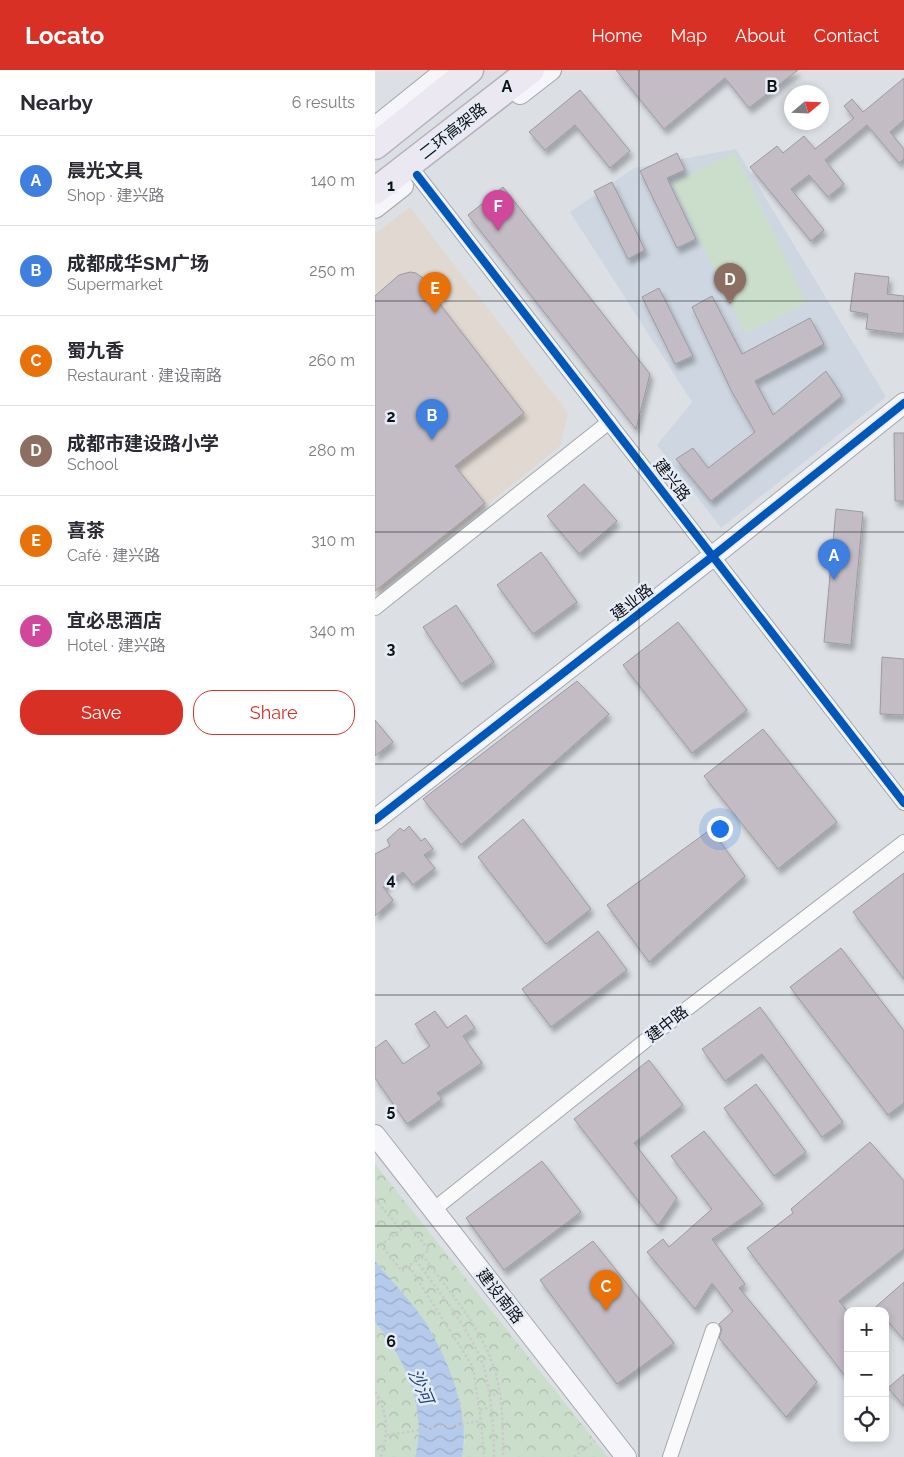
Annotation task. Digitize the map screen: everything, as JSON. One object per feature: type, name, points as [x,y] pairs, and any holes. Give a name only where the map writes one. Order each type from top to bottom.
[{"type":"highway","points":[[375,146],[470,70]]},
{"type":"highway","name":"二环高架路","points":[[375,191],[531,70]]},
{"type":"street","points":[[375,127],[446,70]]},
{"type":"street","points":[[375,208],[551,70]]},
{"type":"street","name":"建兴路","points":[[417,175],[904,803]]},
{"type":"street","name":"建业路","points":[[375,820],[713,556],[904,403]]},
{"type":"street","points":[[375,608],[609,422]]},
{"type":"street","name":"建中路","points":[[433,1210],[645,1041],[904,842]]},
{"type":"street","name":"建设南路","points":[[375,1135],[626,1457]]},
{"type":"street","points":[[670,1457],[713,1330]]},
{"type":"path","points":[[375,1199],[401,1230]]},
{"type":"path","points":[[408,1224],[429,1250],[402,1272],[381,1245],[401,1230],[408,1224]]},
{"type":"path","points":[[422,1256],[472,1322],[494,1366],[503,1423],[503,1457]]},
{"type":"path","points":[[416,1260],[465,1332],[483,1365],[490,1407],[494,1457]]},
{"type":"path","points":[[409,1266],[473,1367],[480,1410],[484,1457]]},
{"type":"path","points":[[375,1392],[383,1405],[387,1435],[381,1457]]},
{"type":"path","points":[[488,1396],[499,1394]]},
{"type":"path","points":[[480,1410],[490,1407]]},
{"type":"path","points":[[387,1435],[481,1421]]},
{"type":"path","points":[[574,1457],[607,1433]]},
{"type":"shaded area","points":[[736,149],[886,397],[721,528],[657,445],[692,402],[570,212],[634,168]]},
{"type":"shaded area","points":[[410,207],[568,413],[560,446],[375,595],[375,234]]},
{"type":"green space","points":[[735,152],[807,303],[745,333],[672,183]]},
{"type":"green space","points":[[375,1164],[608,1457],[462,1457],[465,1440],[430,1329],[375,1261]]},
{"type":"green space","points":[[375,1322],[396,1352],[411,1385],[418,1421],[415,1457],[375,1457]]},
{"type":"water","name":"沙河","points":[[375,1261],[419,1313],[438,1344],[451,1375],[461,1408],[464,1441],[462,1457],[415,1457],[418,1421],[411,1385],[396,1352],[375,1322]]},
{"type":"building","points":[[616,70],[798,70],[749,108],[725,78],[664,129]]},
{"type":"building","points":[[904,78],[904,120],[890,132],[904,149],[904,159],[899,163],[867,125],[825,160],[844,184],[828,197],[809,175],[791,189],[824,230],[811,241],[750,167],[777,146],[783,153],[804,136],[815,149],[854,118],[844,106],[852,99],[863,112]]},
{"type":"building","points":[[580,90],[630,151],[610,168],[575,125],[545,150],[529,132]]},
{"type":"building","points":[[677,153],[685,170],[667,178],[696,239],[677,248],[640,171]]},
{"type":"building","points":[[612,182],[645,250],[628,259],[594,191]]},
{"type":"building","points":[[503,187],[650,374],[636,429],[468,215]]},
{"type":"building","points":[[410,272],[416,273],[427,281],[432,294],[524,413],[455,466],[485,503],[375,591],[375,296],[399,275]]},
{"type":"building","points":[[855,273],[889,277],[887,294],[904,296],[904,334],[866,329],[868,314],[850,311]]},
{"type":"building","points":[[659,288],[693,356],[675,364],[642,297]]},
{"type":"building","points":[[712,296],[742,354],[810,318],[824,344],[755,381],[773,415],[826,371],[842,396],[711,501],[676,459],[693,448],[708,468],[755,432],[732,392],[692,307]]},
{"type":"building","points":[[894,433],[904,433],[904,501],[895,501]]},
{"type":"building","points":[[584,484],[617,521],[579,554],[547,516]]},
{"type":"building","points":[[836,509],[863,512],[851,645],[824,642]]},
{"type":"building","points":[[541,552],[577,602],[533,634],[497,585]]},
{"type":"building","points":[[456,605],[494,662],[461,684],[423,627]]},
{"type":"building","points":[[678,622],[747,710],[692,753],[623,665]]},
{"type":"building","points":[[882,657],[904,659],[904,715],[880,714]]},
{"type":"building","points":[[577,681],[609,714],[461,845],[423,799]]},
{"type":"building","points":[[375,720],[393,742],[375,756]]},
{"type":"building","points":[[763,729],[837,822],[778,869],[704,776]]},
{"type":"building","points":[[523,819],[591,909],[546,944],[478,857]]},
{"type":"building","points":[[409,826],[421,841],[425,838],[433,849],[424,855],[435,868],[413,885],[403,872],[383,887],[393,900],[375,916],[375,854],[390,846],[387,840],[400,828],[404,831]]},
{"type":"building","points":[[711,829],[745,876],[649,962],[607,905]]},
{"type":"building","points":[[904,873],[904,979],[853,912]]},
{"type":"building","points":[[598,931],[627,970],[551,1027],[522,989]]},
{"type":"building","points":[[841,948],[904,1031],[904,1103],[888,1115],[790,987]]},
{"type":"building","points":[[760,1007],[843,1122],[822,1137],[762,1054],[725,1081],[702,1049]]},
{"type":"building","points":[[435,1011],[447,1028],[466,1015],[475,1028],[463,1036],[482,1063],[437,1093],[442,1099],[407,1124],[375,1078],[375,1048],[386,1040],[403,1064],[430,1046],[415,1024]]},
{"type":"building","points":[[649,1060],[683,1105],[634,1143],[677,1198],[658,1226],[574,1119]]},
{"type":"building","points":[[756,1084],[806,1152],[774,1176],[724,1108]]},
{"type":"building","points":[[704,1131],[763,1204],[712,1239],[745,1284],[739,1288],[817,1382],[786,1417],[719,1338],[722,1329],[719,1324],[733,1311],[712,1283],[695,1309],[647,1252],[663,1239],[669,1247],[712,1209],[671,1156]]},
{"type":"building","points":[[870,1142],[904,1181],[904,1249],[839,1301],[844,1307],[844,1375],[747,1248],[793,1213],[791,1209]]},
{"type":"building","points":[[542,1161],[581,1212],[504,1270],[466,1218]]},
{"type":"building","points":[[593,1241],[674,1343],[617,1384],[540,1280]]},
{"type":"building","points":[[904,1282],[904,1340],[889,1323],[889,1307],[876,1307]]},
{"type":"building","points":[[904,1374],[904,1406],[889,1389]]},
{"type":"cycle path","points":[[417,175],[904,803]]},
{"type":"cycle path","points":[[375,820],[713,556],[904,403]]},
{"type":"place","name":"宜必思酒店","points":[[498,231]]},
{"type":"place","name":"成都市建设路小学","points":[[730,304]]},
{"type":"place","name":"喜茶","points":[[435,313]]},
{"type":"place","name":"成都成华SM广场","points":[[432,440]]},
{"type":"place","name":"晨光文具","points":[[834,580]]},
{"type":"place","name":"蜀九香","points":[[606,1311]]}]
